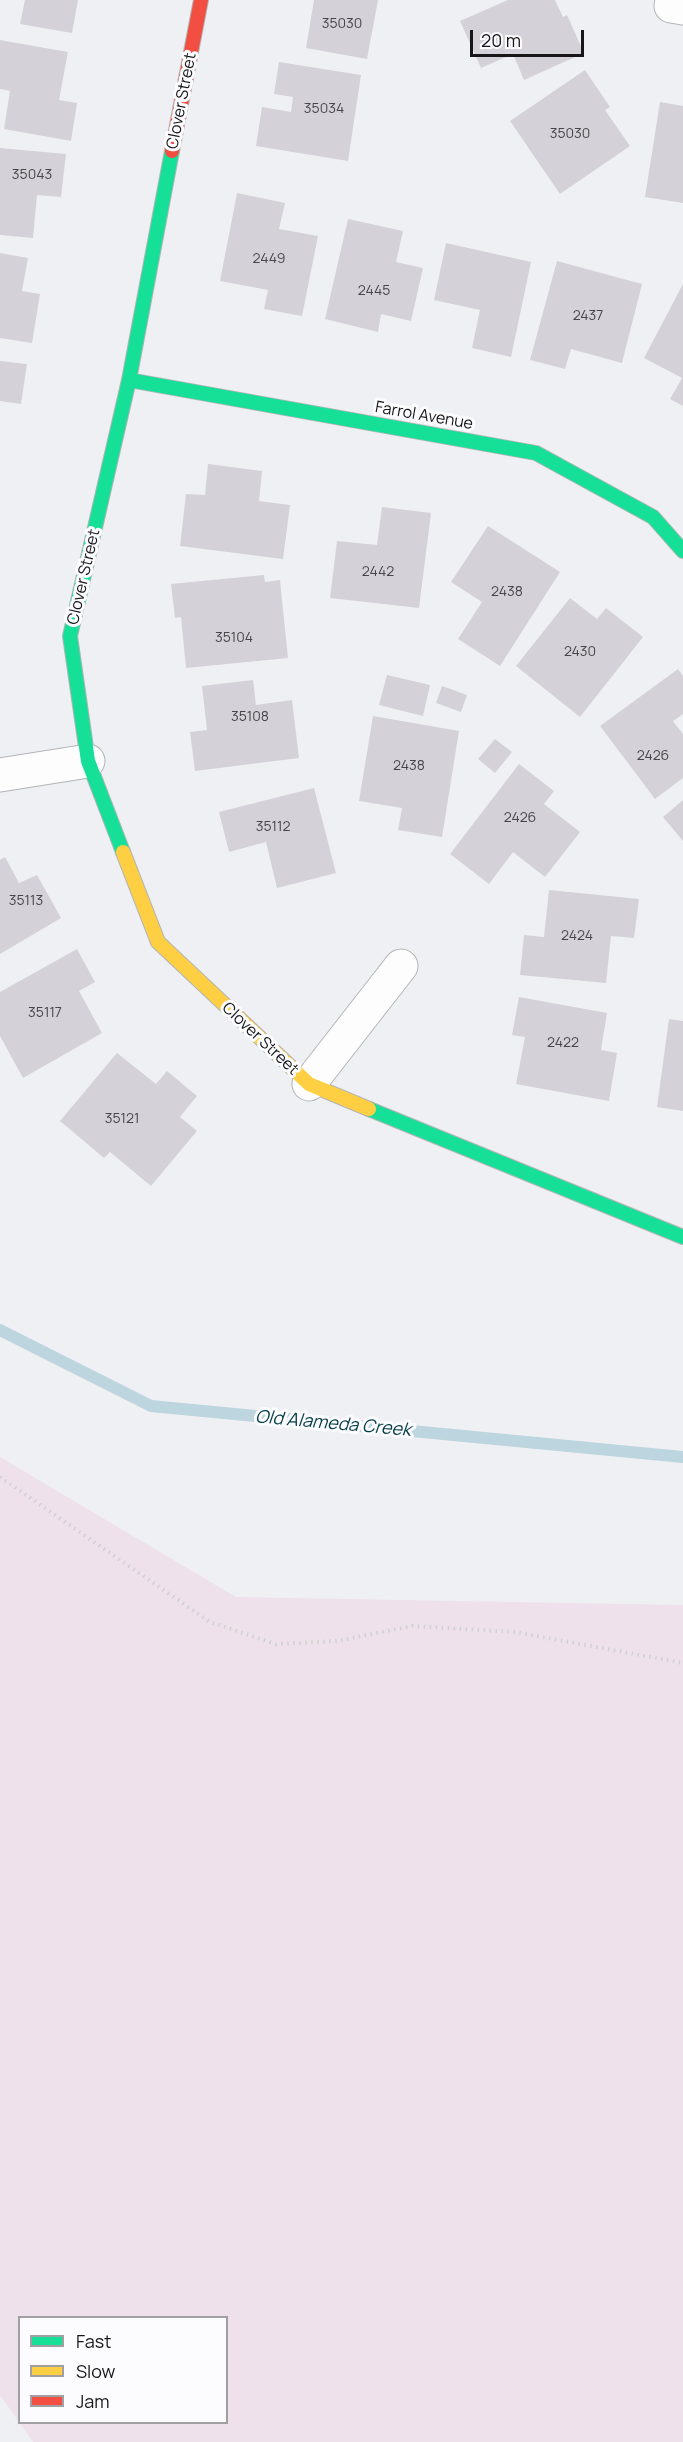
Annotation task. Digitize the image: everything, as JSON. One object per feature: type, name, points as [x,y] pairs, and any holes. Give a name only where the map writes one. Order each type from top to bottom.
[{"type":"street","name":"Clover Street","points":[[201,0],[129,380],[70,636],[88,761],[158,942],[309,1084],[683,1237]]},
{"type":"street","points":[[672,0],[671,6],[683,8]]},
{"type":"street","name":"Farrol Avenue","points":[[129,380],[536,453],[653,517],[683,551]]},
{"type":"street","points":[[0,775],[88,761]]},
{"type":"street","name":"Clover Street","points":[[309,1084],[401,966]]},
{"type":"path","points":[[0,1477],[210,1622],[276,1644],[337,1641],[412,1626],[514,1632],[683,1663]]},
{"type":"shaded area","points":[[0,1457],[236,1597],[683,1605],[683,2442],[33,2442],[20,2424],[228,2424],[228,2316],[18,2316],[18,2421],[0,2395]]},
{"type":"building","points":[[25,0],[78,0],[72,33],[20,24]]},
{"type":"building","points":[[314,0],[378,0],[367,59],[306,48]]},
{"type":"building","points":[[508,0],[555,0],[563,17],[567,15],[584,53],[524,80],[513,54],[481,68],[460,21]]},
{"type":"building","points":[[0,40],[68,52],[59,100],[77,103],[71,141],[4,129],[10,91],[0,89]]},
{"type":"building","points":[[279,62],[361,75],[348,161],[256,146],[262,107],[291,112],[293,97],[274,94]]},
{"type":"building","points":[[585,70],[610,107],[605,110],[630,146],[560,194],[510,121]]},
{"type":"building","points":[[660,102],[683,106],[683,203],[645,197]]},
{"type":"building","points":[[0,148],[66,154],[61,197],[37,195],[33,238],[0,235]]},
{"type":"building","points":[[237,193],[285,203],[279,229],[318,236],[302,316],[264,309],[268,290],[220,281]]},
{"type":"building","points":[[348,219],[403,231],[396,262],[423,268],[411,321],[381,314],[378,332],[325,319]]},
{"type":"building","points":[[446,243],[531,262],[511,357],[472,348],[480,310],[434,300]]},
{"type":"building","points":[[0,253],[28,258],[22,291],[40,294],[32,343],[0,338]]},
{"type":"building","points":[[557,261],[642,284],[622,363],[571,349],[565,369],[530,360]]},
{"type":"building","points":[[683,284],[683,406],[670,399],[682,378],[644,358]]},
{"type":"building","points":[[0,361],[27,364],[21,404],[0,401]]},
{"type":"building","points":[[208,464],[262,471],[259,501],[290,505],[283,559],[180,546],[186,494],[205,495]]},
{"type":"building","points":[[382,507],[431,513],[419,608],[330,598],[337,541],[377,545]]},
{"type":"building","points":[[488,526],[560,572],[500,666],[458,639],[482,602],[451,582]]},
{"type":"building","points":[[264,575],[265,582],[280,580],[288,658],[186,668],[181,617],[175,618],[171,584]]},
{"type":"building","points":[[570,598],[597,619],[606,608],[643,637],[580,717],[516,666]]},
{"type":"building","points":[[678,669],[683,676],[683,714],[673,721],[683,734],[683,778],[655,799],[600,726]]},
{"type":"building","points":[[387,675],[430,685],[423,716],[379,705]]},
{"type":"building","points":[[253,680],[256,705],[292,700],[299,758],[195,771],[190,732],[207,730],[202,686]]},
{"type":"building","points":[[442,686],[467,695],[461,712],[436,703]]},
{"type":"building","points":[[373,716],[459,731],[442,837],[398,830],[402,808],[359,801]]},
{"type":"building","points":[[495,739],[512,752],[495,773],[478,759]]},
{"type":"building","points":[[519,764],[554,791],[544,804],[580,832],[545,877],[513,852],[489,884],[450,854]]},
{"type":"building","points":[[314,788],[336,873],[277,888],[266,842],[229,852],[219,812]]},
{"type":"building","points":[[683,800],[683,841],[663,817]]},
{"type":"building","points":[[5,857],[19,883],[37,875],[61,918],[0,954],[0,860]]},
{"type":"building","points":[[549,890],[639,899],[634,938],[611,936],[606,983],[520,975],[524,935],[544,937]]},
{"type":"building","points":[[77,949],[95,982],[79,991],[102,1033],[23,1078],[0,1036],[0,992]]},
{"type":"building","points":[[519,997],[607,1013],[601,1050],[617,1053],[609,1101],[516,1084],[525,1037],[512,1035]]},
{"type":"building","points":[[669,1019],[683,1021],[683,1111],[657,1107]]},
{"type":"building","points":[[117,1053],[156,1084],[167,1071],[197,1096],[180,1117],[197,1131],[151,1186],[110,1152],[104,1158],[60,1121]]},
{"type":"waterway","name":"Old Alameda Creek","points":[[0,1330],[151,1406],[683,1457]]},
{"type":"traffic: fast","points":[[123,852],[88,761],[70,636],[129,380],[172,151]]},
{"type":"traffic: fast","points":[[129,380],[536,453],[653,517],[683,551]]},
{"type":"traffic: fast","points":[[369,1109],[683,1237]]},
{"type":"traffic: slow","points":[[123,852],[158,942],[309,1084],[369,1109]]},
{"type":"traffic: jam","points":[[172,151],[201,0]]}]
